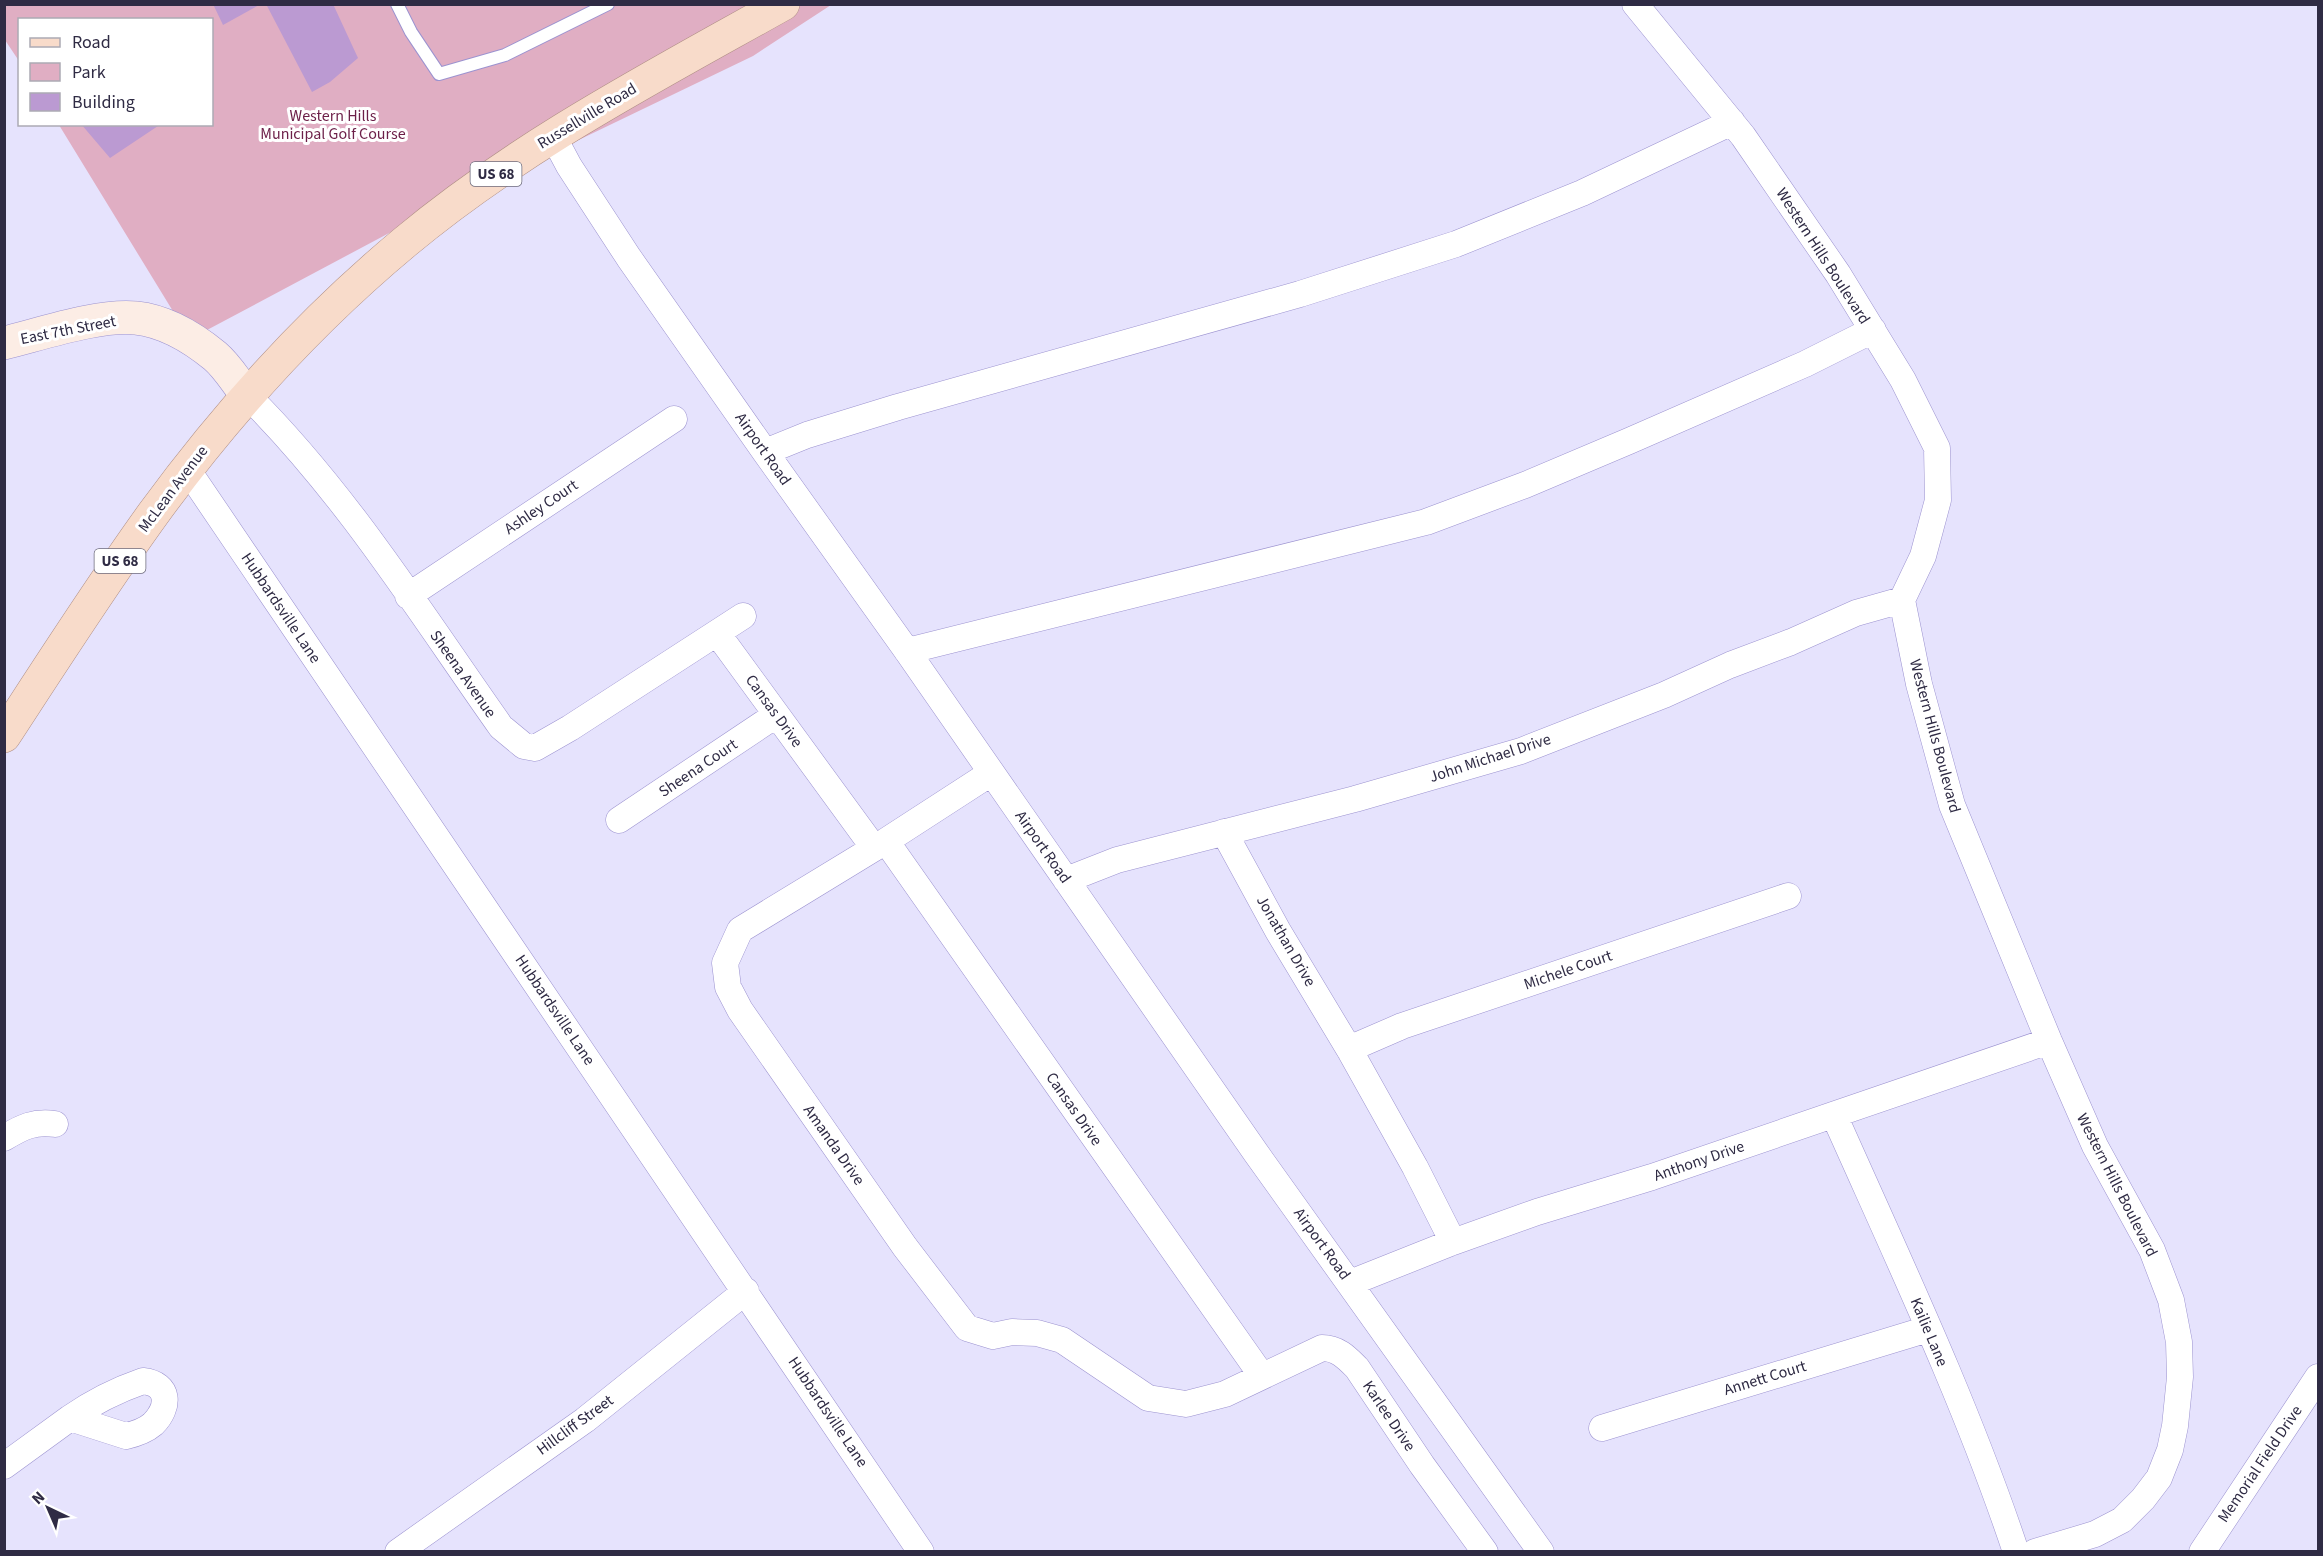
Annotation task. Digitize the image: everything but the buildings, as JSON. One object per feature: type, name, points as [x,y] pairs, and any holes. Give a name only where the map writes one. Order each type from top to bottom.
[{"type":"main road","name":"Russellville Road","points":[[244,391],[328,297],[400,233],[475,175],[595,96],[755,4]]},
{"type":"main road","name":"Russellville Road","points":[[244,391],[404,243],[482,183],[618,96],[783,4]]},
{"type":"main road","name":"East 7th Street","points":[[4,343],[97,321],[135,318],[161,323],[215,356],[244,391]]},
{"type":"main road","name":"McLean Avenue","points":[[4,736],[153,514],[244,391]]},
{"type":"main road","name":"McLean Avenue","points":[[4,728],[78,606],[134,520],[177,462],[244,391]]},
{"type":"street","name":"Western Hills Boulevard","points":[[1635,4],[1732,122],[1838,274],[1903,380],[1937,448],[1938,500],[1923,556],[1902,600],[1919,684],[1952,806],[2095,1146],[2152,1250],[2171,1300],[2179,1342],[2180,1377],[2177,1418],[2159,1478],[2144,1499],[2122,1520],[2095,1534],[2035,1551]]},
{"type":"street","points":[[765,452],[807,435],[898,407],[1300,294],[1456,243],[1582,193],[1732,122]]},
{"type":"street","name":"Airport Road","points":[[553,136],[569,166],[629,258],[1541,1551]]},
{"type":"street","points":[[907,651],[1426,522],[1525,485],[1629,441],[1805,364],[1872,330]]},
{"type":"street","name":"Sheena Avenue","points":[[244,391],[280,428],[372,542],[501,727],[524,746],[535,748],[570,728],[742,616]]},
{"type":"street","name":"Ashley Court","points":[[408,596],[674,419]]},
{"type":"street","name":"Hubbardsville Lane","points":[[187,469],[921,1551]]},
{"type":"street","name":"John Michael Drive","points":[[1066,880],[1117,860],[1355,799],[1521,751],[1664,696],[1730,665],[1856,614],[1902,600]]},
{"type":"street","name":"Cansas Drive","points":[[717,633],[776,714],[880,844],[1262,1376]]},
{"type":"street","name":"Sheena Court","points":[[619,820],[776,714]]},
{"type":"street","name":"Amanda Drive","points":[[991,773],[740,930],[724,963],[728,987],[740,1010],[905,1246],[967,1328],[993,1336],[1012,1332],[1037,1333],[1062,1340],[1148,1398],[1186,1404],[1225,1394],[1262,1376]]},
{"type":"street","name":"Jonathan Drive","points":[[1224,832],[1415,1167],[1453,1242]]},
{"type":"street","name":"Michele Court","points":[[1349,1049],[1402,1026],[1788,896]]},
{"type":"street","name":"Anthony Drive","points":[[1350,1283],[1537,1212],[1652,1177],[2049,1041]]},
{"type":"street","name":"Kailie Lane","points":[[1834,1115],[1998,1496],[2016,1551]]},
{"type":"street","points":[[4,1138],[24,1126],[43,1122],[55,1124]]},
{"type":"street","name":"Hillcliff Street","points":[[398,1551],[585,1420],[746,1291]]},
{"type":"street","name":"Annett Court","points":[[1602,1428],[1928,1329]]},
{"type":"street","name":"Karlee Drive","points":[[1262,1376],[1322,1348],[1331,1348],[1345,1356],[1357,1368],[1422,1465],[1485,1551]]},
{"type":"street","name":"Memorial Field Drive","points":[[2202,1551],[2319,1377]]},
{"type":"street","points":[[4,1466],[70,1418]]},
{"type":"lane","points":[[397,4],[411,32],[439,74],[505,55],[608,4]]},
{"type":"green space","name":"Western Hills Municipal Golf Course","points":[[4,5],[831,5],[753,56],[423,215],[190,339],[60,126],[213,126],[213,18],[18,18],[18,60],[5,40]]}]
